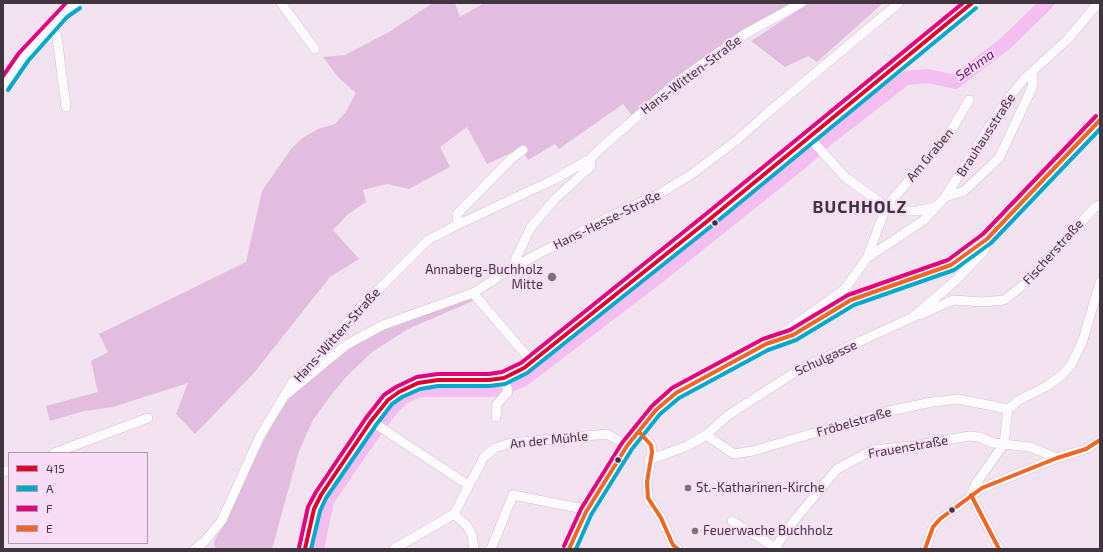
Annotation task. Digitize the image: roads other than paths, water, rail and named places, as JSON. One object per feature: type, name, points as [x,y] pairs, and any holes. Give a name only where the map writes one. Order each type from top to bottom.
[{"type":"main road","points":[[306,549],[314,509],[321,495],[388,400],[399,392],[418,383],[438,380],[505,384],[517,372],[532,362],[811,139],[972,3]]},
{"type":"street","points":[[3,87],[23,57],[63,13],[76,3]]},
{"type":"street","points":[[281,3],[315,49]]},
{"type":"street","name":"Hans-Witten-Straße","points":[[195,549],[205,541],[222,520],[260,436],[288,393],[293,381],[315,360],[361,307],[428,240],[553,180],[590,159],[676,83],[745,34],[801,3]]},
{"type":"street","name":"Hans-Hesse-Straße","points":[[288,393],[346,345],[383,325],[474,293],[517,265],[609,217],[659,194],[692,174],[737,140],[899,3]]},
{"type":"street","name":"Brauhausstraße","points":[[867,258],[924,220],[936,207],[945,197],[1006,101],[1031,73],[1068,39],[1098,3]]},
{"type":"street","points":[[51,26],[57,37],[66,107]]},
{"type":"street","points":[[945,197],[964,191],[999,158],[1032,88],[1033,77],[1031,73]]},
{"type":"street","name":"Am Graben","points":[[886,207],[949,134],[969,100]]},
{"type":"street","points":[[766,344],[793,335],[851,300],[951,265],[987,239],[1100,121]]},
{"type":"street","points":[[811,139],[845,177],[886,207],[918,211],[936,207]]},
{"type":"street","points":[[457,225],[457,214],[510,159],[523,150]]},
{"type":"street","name":"Hans-Witten-Straße","points":[[517,265],[515,260],[531,227],[555,199],[591,166],[590,159]]},
{"type":"street","name":"Fischerstraße","points":[[913,317],[953,300],[983,302],[1004,300],[1026,284],[1094,208],[1100,205]]},
{"type":"street","points":[[569,549],[586,512],[627,446],[656,410],[676,393],[766,344],[844,290],[867,258],[886,207]]},
{"type":"street","name":"Schulgasse","points":[[649,460],[687,446],[706,435],[727,416],[800,369],[913,317],[955,281],[984,251],[987,239]]},
{"type":"street","points":[[970,495],[977,482],[1004,444],[1008,409],[1019,400],[1047,386],[1062,376],[1071,365],[1083,340],[1100,282]]},
{"type":"street","points":[[474,293],[532,362]]},
{"type":"street","points":[[496,417],[497,404],[505,384]]},
{"type":"street","name":"Fröbelstraße","points":[[706,435],[734,454],[753,451],[886,412],[932,402],[958,399],[1008,409]]},
{"type":"street","points":[[57,452],[148,418]]},
{"type":"street","points":[[373,423],[468,485]]},
{"type":"street","points":[[639,432],[651,445],[652,452],[649,460],[647,482],[648,498],[661,518],[673,548]]},
{"type":"street","name":"An der Mühle","points":[[454,514],[484,457],[495,448],[511,442],[607,434],[627,446]]},
{"type":"street","name":"Frauenstraße","points":[[776,548],[828,477],[837,469],[873,450],[913,446],[969,436],[979,437],[993,444],[1030,447],[1057,458]]},
{"type":"street","points":[[925,549],[933,527],[940,519],[970,495],[982,488],[1057,458],[1086,449],[1100,440]]},
{"type":"street","points":[[491,549],[513,495],[579,508],[586,512]]},
{"type":"street","points":[[970,495],[999,549]]},
{"type":"street","points":[[394,549],[454,514],[467,526],[472,535],[474,549]]},
{"type":"street","points":[[732,521],[776,548]]},
{"type":"waterway","name":"Sehma","points":[[317,549],[327,501],[365,445],[392,408],[402,398],[419,390],[497,390],[523,380],[658,277],[803,161],[826,140],[906,78],[928,76],[955,82],[1006,43],[1047,3]]},
{"type":"place","name":"Annaberg-Buchholz Mitte","points":[[552,277]]},
{"type":"place","name":"St.-Katharinen-Kirche","points":[[688,488]]},
{"type":"place","name":"Feuerwache Buchholz","points":[[695,531]]},
{"type":"district","name":"BUCHHOLZ","points":[[860,207]]}]
